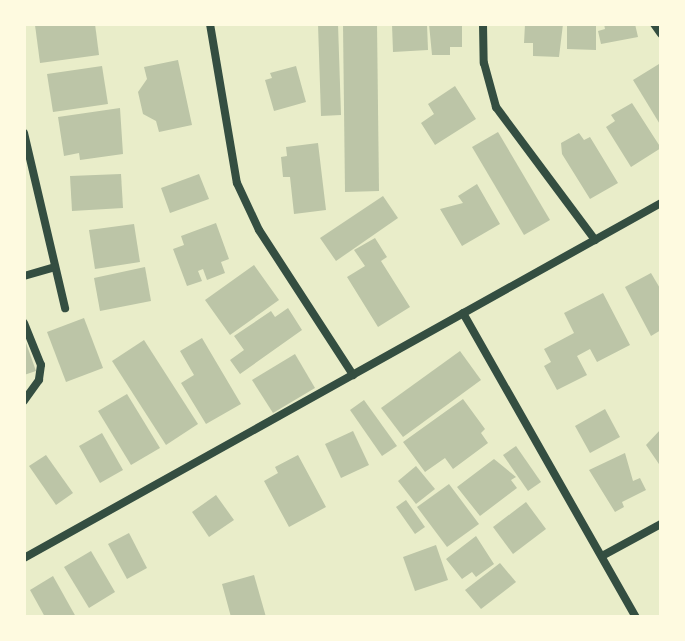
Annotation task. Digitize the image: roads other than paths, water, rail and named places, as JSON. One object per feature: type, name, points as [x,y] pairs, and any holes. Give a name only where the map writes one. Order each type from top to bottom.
[{"type":"street","points":[[210,24],[237,183],[259,230],[353,375]]},
{"type":"street","points":[[483,24],[484,63],[496,107],[595,240]]},
{"type":"street","points":[[654,24],[661,34]]},
{"type":"street","points":[[24,133],[26,153],[65,308]]},
{"type":"street","points":[[24,558],[661,203]]},
{"type":"street","points":[[24,276],[55,267]]},
{"type":"street","points":[[463,313],[636,617]]},
{"type":"street","points":[[24,323],[41,365],[35,387],[24,401]]},
{"type":"street","points":[[602,556],[661,524]]}]
